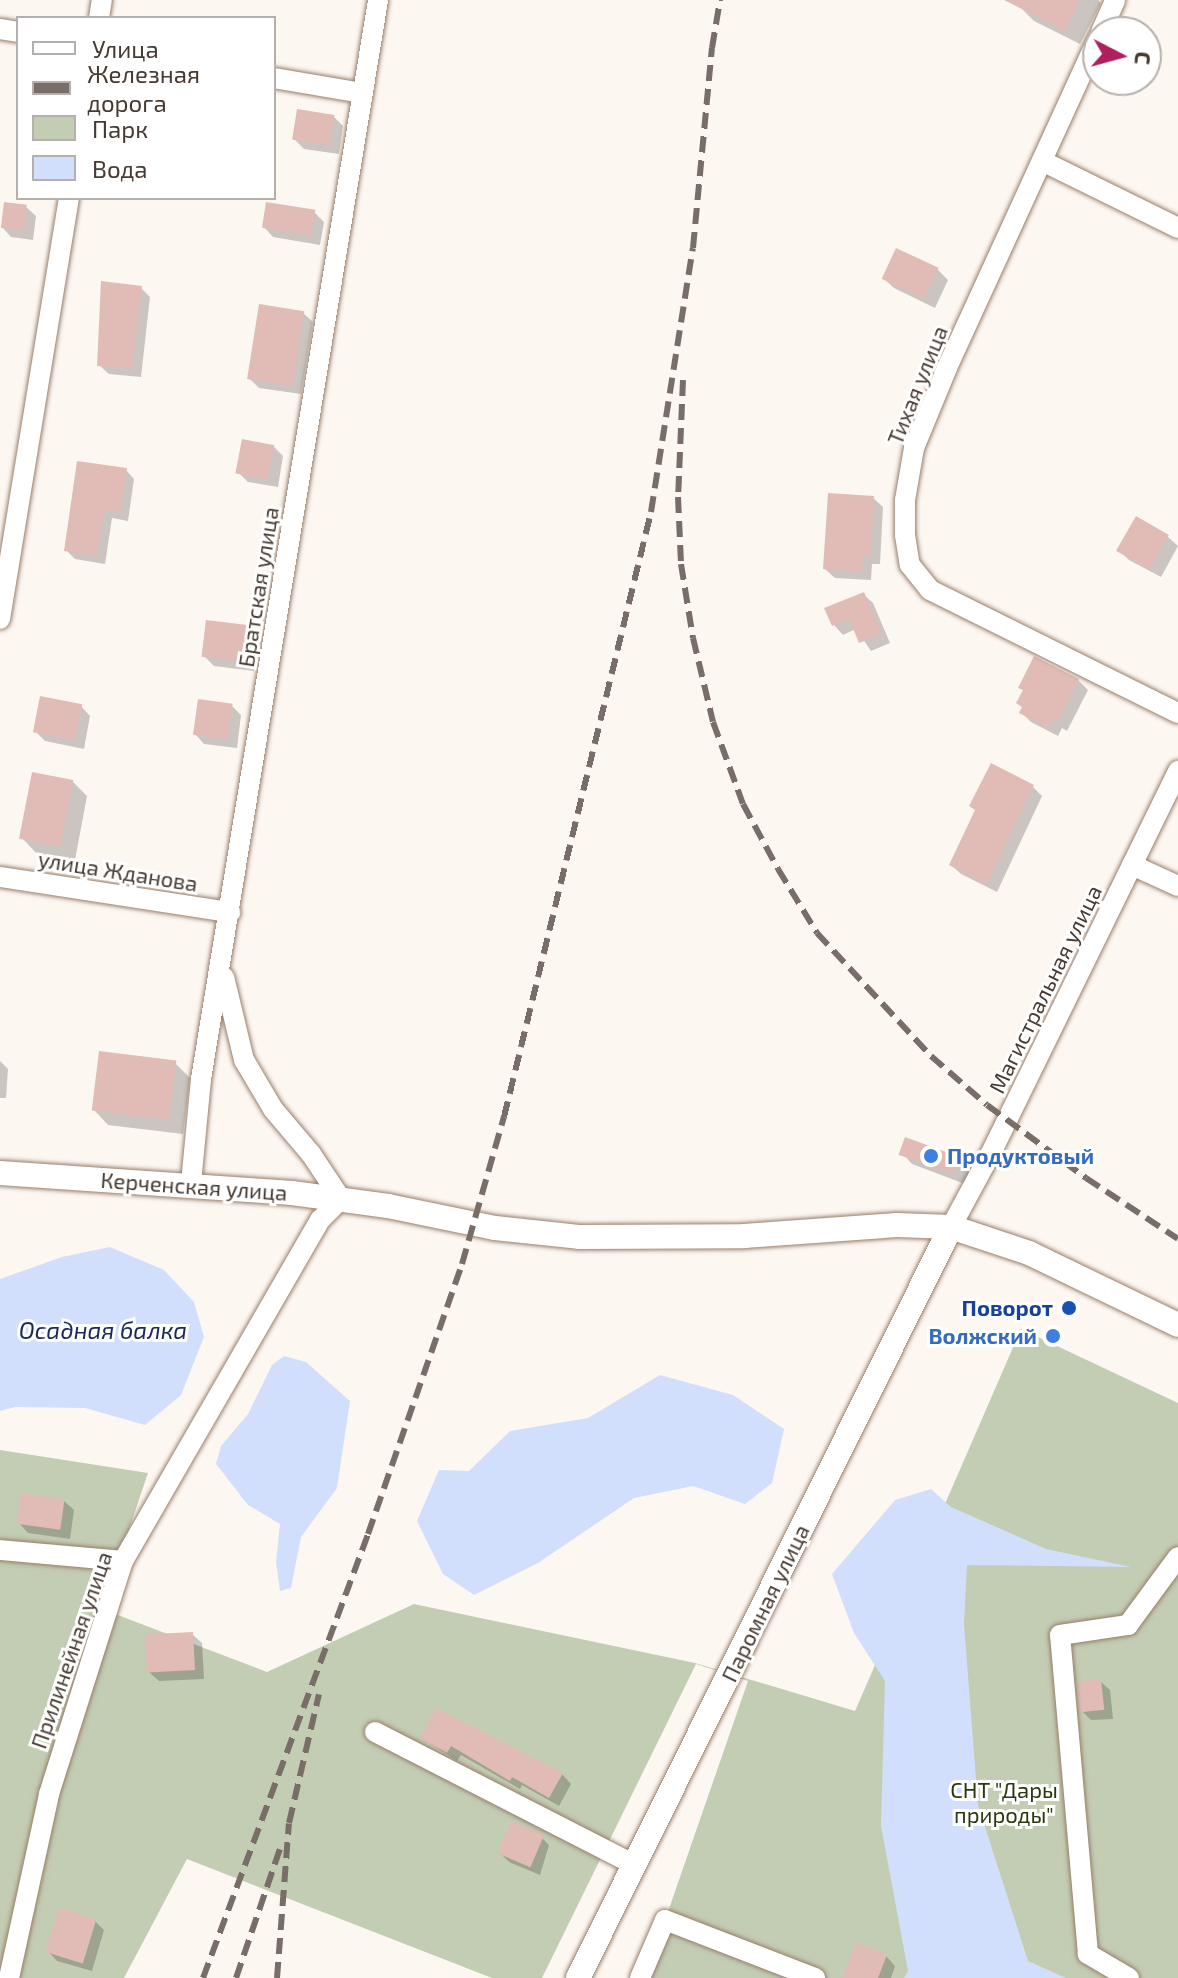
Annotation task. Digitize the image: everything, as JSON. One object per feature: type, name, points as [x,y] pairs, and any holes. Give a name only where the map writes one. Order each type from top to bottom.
[{"type":"street","name":"Братская улица","points":[[191,1183],[201,1079],[222,970],[378,0]]},
{"type":"street","name":"Тихая улица","points":[[1082,73],[947,368],[914,448],[905,500],[910,565],[930,590],[1178,713]]},
{"type":"street","points":[[276,78],[362,93]]},
{"type":"street","points":[[1042,161],[1178,228]]},
{"type":"street","points":[[0,619],[69,200]]},
{"type":"street","name":"Магистральная улица","points":[[951,1227],[1178,771]]},
{"type":"street","points":[[1132,865],[1178,886]]},
{"type":"street","name":"улица Жданова","points":[[0,877],[230,912]]},
{"type":"street","points":[[222,970],[244,1060],[273,1109],[311,1154],[341,1199]]},
{"type":"street","name":"Керченская улица","points":[[0,1173],[191,1183],[341,1199],[495,1228],[579,1237],[744,1236],[897,1225],[951,1227],[1029,1253],[1178,1325]]},
{"type":"street","name":"Прилинейная улица","points":[[9,1978],[49,1794],[123,1561],[320,1220],[341,1199]]},
{"type":"street","name":"Паромная улица","points":[[578,1978],[951,1227]]},
{"type":"street","points":[[0,1550],[123,1561]]},
{"type":"street","points":[[1129,1978],[1088,1954],[1060,1635],[1128,1625],[1178,1557]]},
{"type":"street","points":[[375,1732],[635,1865]]},
{"type":"street","points":[[640,1978],[665,1920],[815,1978]]},
{"type":"green space","name":"СНТ \"Дары природы\"","points":[[1021,1329],[1178,1403],[1178,1978],[645,1978],[748,1681],[696,1664],[542,1978],[492,1978],[187,1859],[124,1978],[0,1978],[0,1450],[148,1473],[102,1609],[267,1672],[414,1604],[695,1663],[855,1711]]},
{"type":"water","name":"Осадная балка","points":[[110,1247],[164,1270],[194,1302],[204,1337],[181,1395],[145,1425],[85,1408],[15,1407],[0,1411],[0,1279],[62,1257]]},
{"type":"water","points":[[284,1356],[306,1362],[350,1401],[337,1488],[301,1537],[291,1588],[280,1591],[276,1562],[280,1524],[248,1505],[216,1464],[221,1446],[248,1414],[272,1365]]},
{"type":"water","points":[[660,1375],[733,1395],[784,1429],[772,1483],[745,1504],[693,1486],[634,1498],[538,1563],[474,1595],[443,1574],[417,1521],[439,1470],[469,1471],[510,1431],[588,1418]]},
{"type":"water","points":[[931,1489],[951,1507],[1046,1549],[1131,1567],[967,1565],[964,1624],[978,1805],[1028,1961],[1066,1978],[904,1978],[908,1971],[881,1826],[885,1681],[854,1633],[832,1574],[895,1500]]},
{"type":"building","points":[[1004,0],[1080,0],[1065,31]]},
{"type":"building","points":[[297,109],[335,115],[330,146],[292,140]]},
{"type":"building","points":[[4,202],[27,205],[24,231],[1,228]]},
{"type":"building","points":[[266,202],[315,210],[311,236],[262,228]]},
{"type":"building","points":[[896,248],[939,268],[924,299],[882,279]]},
{"type":"building","points":[[101,281],[142,286],[132,369],[97,366]]},
{"type":"building","points":[[259,304],[304,311],[293,386],[247,379]]},
{"type":"building","points":[[242,439],[274,445],[268,480],[235,473]]},
{"type":"building","points":[[77,461],[127,468],[120,513],[104,511],[97,556],[64,551]]},
{"type":"building","points":[[828,493],[874,496],[871,556],[863,555],[862,572],[823,569]]},
{"type":"building","points":[[1136,516],[1169,535],[1149,570],[1116,551]]},
{"type":"building","points":[[864,592],[882,634],[859,643],[849,619],[832,626],[824,608]]},
{"type":"building","points":[[206,620],[248,625],[243,662],[201,657]]},
{"type":"building","points":[[1034,656],[1079,679],[1058,722],[1052,720],[1048,728],[1019,713],[1022,707],[1016,703],[1023,690],[1018,688]]},
{"type":"building","points":[[40,696],[82,704],[75,741],[33,732]]},
{"type":"building","points":[[198,699],[233,704],[228,740],[193,735]]},
{"type":"building","points":[[991,763],[1034,785],[987,884],[949,865],[975,810],[969,806]]},
{"type":"building","points":[[32,772],[73,780],[60,847],[19,839]]},
{"type":"building","points":[[99,1051],[176,1061],[169,1120],[92,1111]]},
{"type":"building","name":"Продуктовый","points":[[905,1137],[960,1157],[954,1175],[899,1155]]},
{"type":"building","points":[[21,1493],[65,1499],[60,1530],[17,1524]]},
{"type":"building","points":[[193,1632],[195,1670],[147,1672],[145,1635]]},
{"type":"building","points":[[1101,1679],[1104,1710],[1080,1712],[1077,1682]]},
{"type":"building","points":[[436,1708],[563,1773],[549,1798],[512,1777],[510,1781],[451,1746],[447,1753],[420,1738]]},
{"type":"building","points":[[511,1821],[544,1835],[530,1867],[497,1853]]},
{"type":"building","points":[[59,1908],[96,1919],[83,1963],[46,1952]]},
{"type":"building","points":[[856,1942],[887,1955],[878,1978],[842,1978]]},
{"type":"railway","points":[[203,1978],[368,1534],[462,1264],[504,1117],[651,512],[693,248],[712,48],[720,0]]},
{"type":"railway","points":[[683,380],[678,497],[681,564],[693,638],[713,722],[743,804],[778,869],[817,933],[931,1056],[987,1105],[1086,1178],[1178,1239]]},
{"type":"railway","points":[[277,1978],[289,1823],[319,1694]]},
{"type":"railway","points":[[236,1978],[280,1849]]},
{"type":"place","name":"Продуктовый","points":[[931,1156]]},
{"type":"place","name":"Поворот","points":[[1069,1308]]},
{"type":"place","name":"Волжский","points":[[1053,1336]]}]
